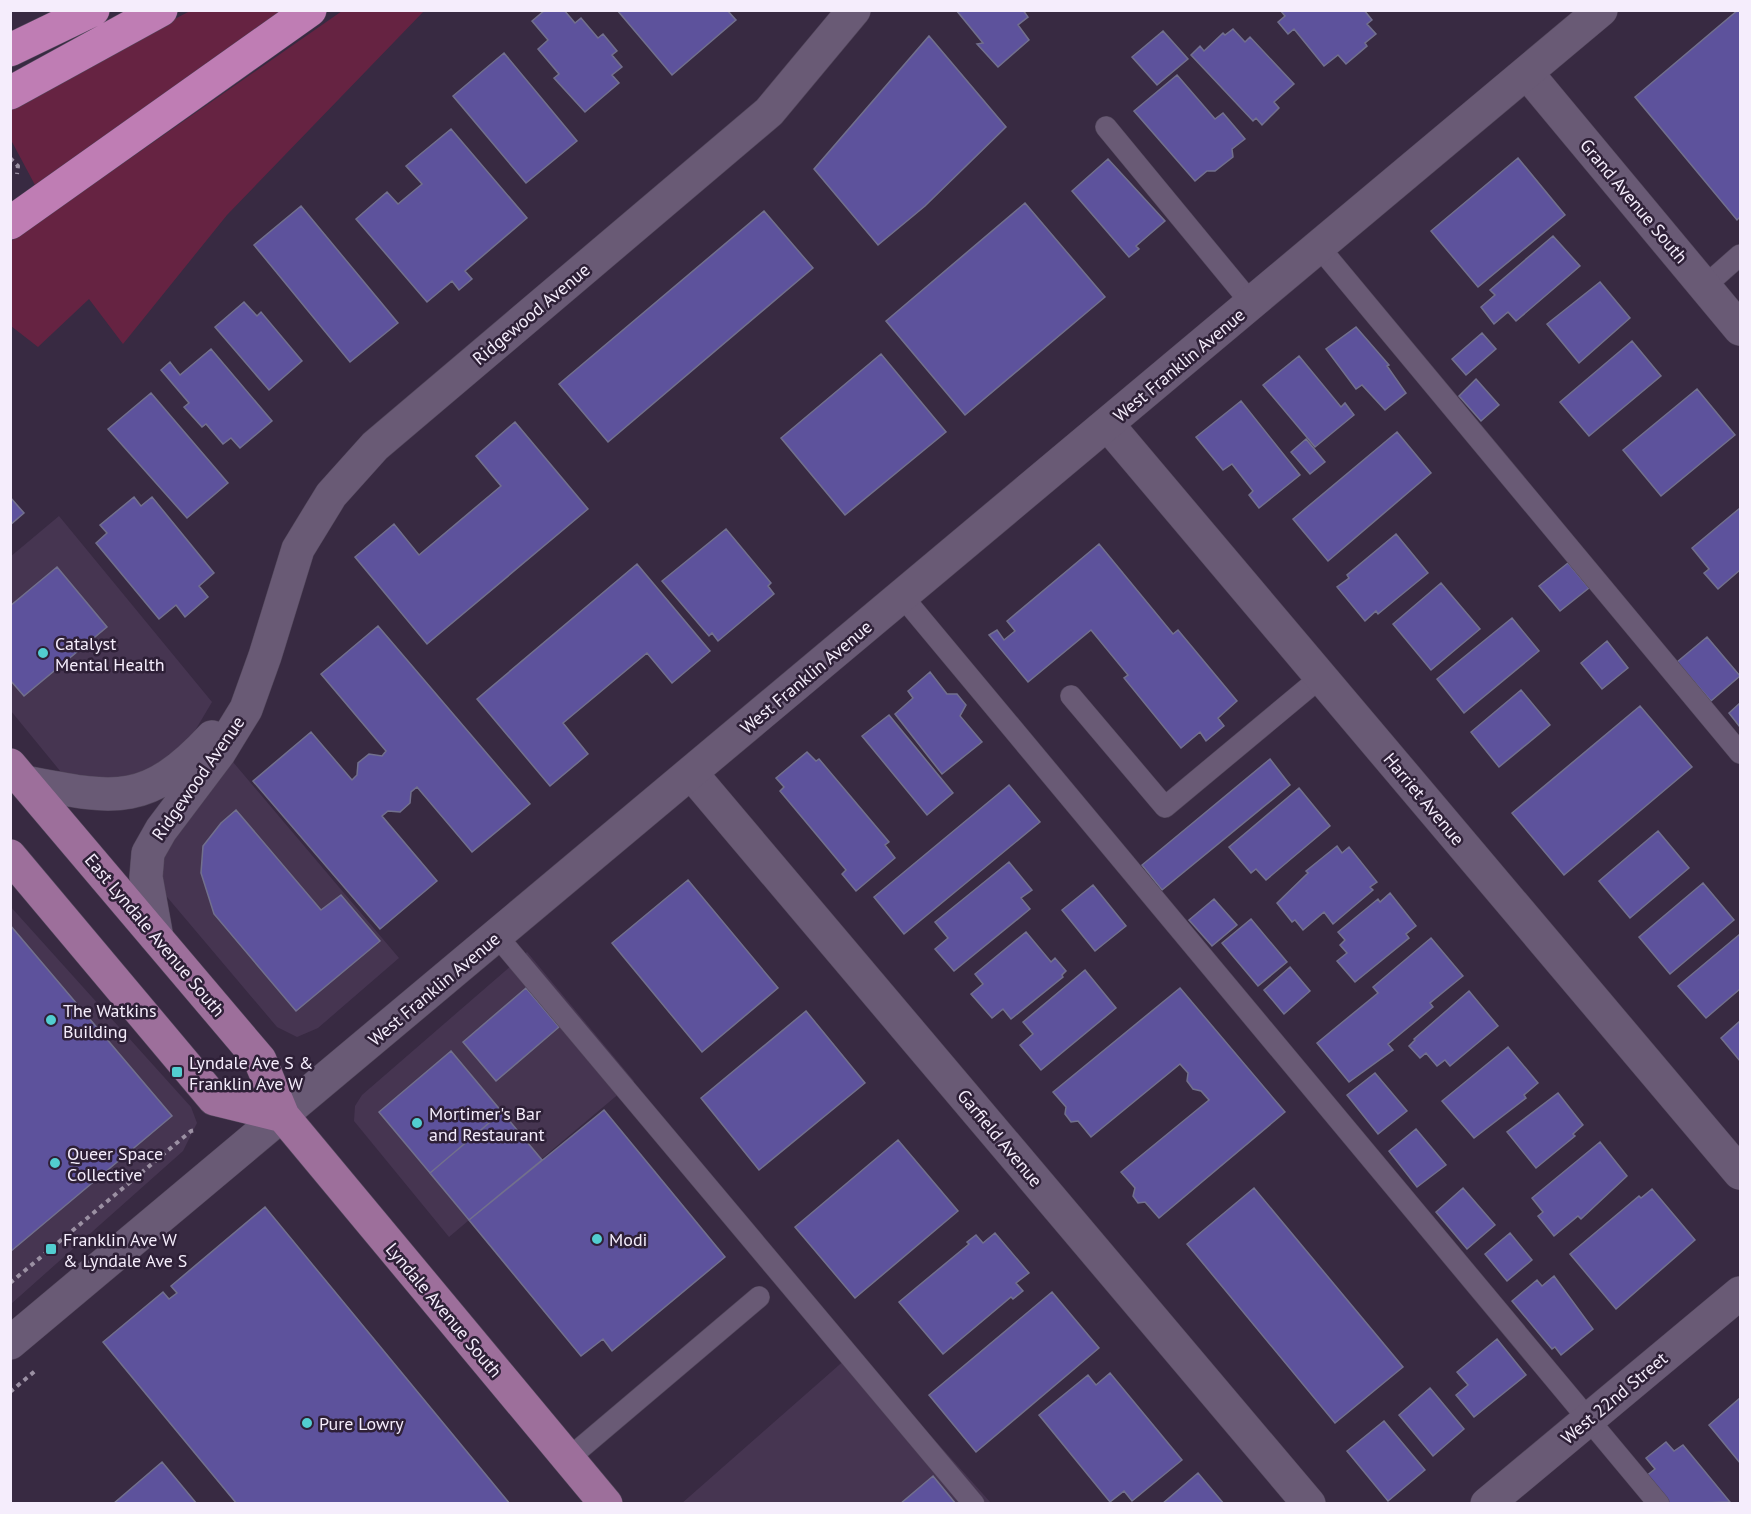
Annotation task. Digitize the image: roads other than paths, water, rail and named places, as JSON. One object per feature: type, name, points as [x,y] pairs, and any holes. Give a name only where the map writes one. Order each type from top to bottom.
[{"type":"highway","points":[[10,50],[93,10]]},
{"type":"highway","points":[[10,93],[161,10]]},
{"type":"highway","points":[[10,223],[310,10]]},
{"type":"main road","name":"East Lyndale Avenue South","points":[[18,773],[260,1060],[283,1116]]},
{"type":"main road","points":[[10,856],[214,1099],[283,1116]]},
{"type":"main road","name":"Lyndale Avenue South","points":[[283,1116],[606,1503]]},
{"type":"street","name":"Ridgewood Avenue","points":[[157,938],[146,877],[148,853],[161,830],[238,723],[266,656],[298,549],[331,495],[375,446],[769,112],[854,10]]},
{"type":"street","name":"West Franklin Avenue","points":[[10,1342],[283,1116],[1601,10]]},
{"type":"street","name":"Grand Avenue South","points":[[1527,72],[1740,329]]},
{"type":"street","name":"Harriet Avenue","points":[[1108,424],[1740,1173]]},
{"type":"street","name":"Ridgewood Avenue","points":[[18,773],[115,796],[146,789],[174,772],[219,730],[266,656]]},
{"type":"street","name":"Garfield Avenue","points":[[691,773],[1310,1503]]},
{"type":"street","name":"West 22nd Street","points":[[1487,1503],[1740,1293]]},
{"type":"lane","points":[[1106,128],[1252,304]]},
{"type":"lane","points":[[1319,247],[1740,753]]},
{"type":"lane","points":[[1705,286],[1740,255]]},
{"type":"lane","points":[[902,596],[1659,1503]]},
{"type":"lane","points":[[1071,696],[1166,807],[1321,677]]},
{"type":"lane","points":[[497,936],[974,1503]]},
{"type":"lane","points":[[569,1458],[759,1297]]},
{"type":"place","name":"Catalyst Mental Health","points":[[43,653]]},
{"type":"place","name":"The Watkins Building","points":[[51,1020]]},
{"type":"place","name":"Lyndale Ave S & Franklin Ave W","points":[[177,1072]]},
{"type":"place","name":"Mortimer's Bar and Restaurant","points":[[417,1123]]},
{"type":"place","name":"Queer Space Collective","points":[[55,1163]]},
{"type":"place","name":"Modi","points":[[597,1239]]},
{"type":"place","name":"Franklin Ave W & Lyndale Ave S","points":[[51,1249]]},
{"type":"place","name":"Pure Lowry","points":[[307,1423]]}]
